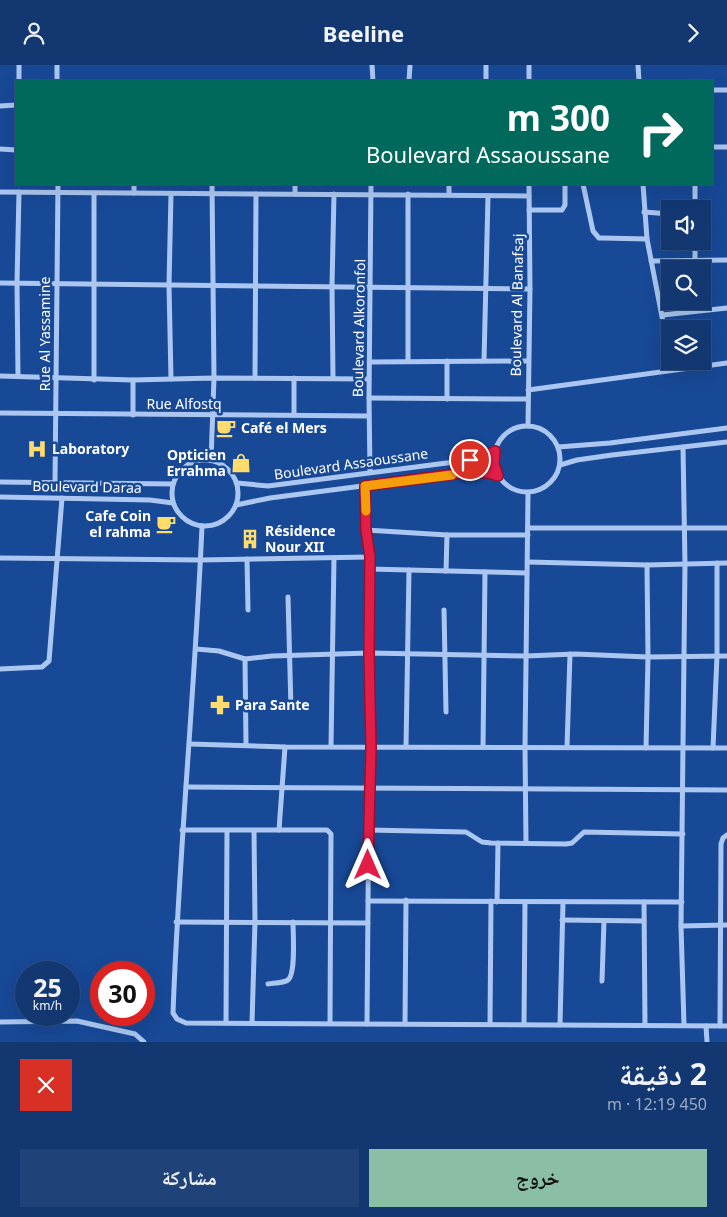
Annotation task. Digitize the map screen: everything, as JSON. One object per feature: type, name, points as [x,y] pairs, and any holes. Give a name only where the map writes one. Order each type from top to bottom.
[{"type":"street","points":[[19,65],[19,80]]},
{"type":"street","points":[[57,65],[57,80]]},
{"type":"street","points":[[372,65],[372,80]]},
{"type":"street","points":[[409,80],[410,65]]},
{"type":"street","points":[[486,65],[486,80]]},
{"type":"street","points":[[529,65],[529,80]]},
{"type":"street","points":[[638,65],[639,80]]},
{"type":"street","points":[[713,90],[727,90]]},
{"type":"street","points":[[0,106],[15,105]]},
{"type":"street","points":[[713,147],[727,147]]},
{"type":"street","points":[[0,149],[15,150]]},
{"type":"street","name":"Rue Al Yassamine","points":[[55,483],[58,185]]},
{"type":"street","points":[[134,185],[134,193]]},
{"type":"street","points":[[211,460],[214,378],[212,185]]},
{"type":"street","points":[[295,185],[295,194]]},
{"type":"street","name":"Boulevard Alkoronfol","points":[[370,472],[371,185]]},
{"type":"street","points":[[449,185],[449,194]]},
{"type":"street","name":"Boulevard Al Banafsaj","points":[[528,426],[529,185]]},
{"type":"street","points":[[529,210],[562,210],[565,205],[565,185]]},
{"type":"street","points":[[583,185],[593,231],[596,235],[602,238],[647,239]]},
{"type":"street","points":[[643,185],[647,239],[663,320]]},
{"type":"street","points":[[695,185],[695,200]]},
{"type":"street","points":[[0,192],[529,196]]},
{"type":"street","points":[[18,192],[18,377]]},
{"type":"street","points":[[94,193],[94,380]]},
{"type":"street","points":[[171,194],[169,285],[171,379]]},
{"type":"street","points":[[255,378],[256,194]]},
{"type":"street","points":[[333,379],[332,286],[334,194]]},
{"type":"street","points":[[408,194],[408,361]]},
{"type":"street","points":[[484,361],[488,196]]},
{"type":"street","points":[[644,212],[661,213]]},
{"type":"street","points":[[711,260],[727,260]]},
{"type":"street","points":[[651,261],[661,261]]},
{"type":"street","points":[[0,283],[530,289]]},
{"type":"street","points":[[662,315],[727,307]]},
{"type":"street","points":[[447,361],[447,399]]},
{"type":"street","points":[[370,362],[528,361]]},
{"type":"street","points":[[528,390],[727,363]]},
{"type":"street","points":[[0,376],[94,380],[214,378],[369,379]]},
{"type":"street","points":[[294,379],[294,415]]},
{"type":"street","points":[[133,380],[133,415]]},
{"type":"street","points":[[369,399],[527,399]]},
{"type":"street","name":"Rue Alfostq","points":[[0,413],[369,417]]},
{"type":"street","points":[[558,447],[575,447],[726,428],[727,421]]},
{"type":"street","points":[[520,427],[535,427],[549,434],[558,447],[560,465],[556,477],[548,486],[528,493],[511,489],[498,476],[494,464],[495,451],[507,433],[520,427]]},
{"type":"street","points":[[560,465],[577,460],[727,442]]},
{"type":"street","points":[[683,447],[686,564],[681,926],[684,1025]]},
{"type":"street","name":"Boulevard Assaoussane","points":[[237,483],[268,486],[477,459],[495,451]]},
{"type":"street","points":[[201,459],[211,460],[228,468],[237,483],[238,498],[236,505],[228,517],[216,524],[202,526],[190,523],[179,515],[173,503],[171,492],[178,473],[186,465],[201,459]]},
{"type":"street","name":"Boulevard Assaoussane","points":[[236,505],[270,498],[470,472],[489,473],[498,476]]},
{"type":"street","name":"Boulevard Daraa","points":[[0,482],[173,484]]},
{"type":"street","points":[[365,486],[366,530],[370,557],[369,653],[371,747],[368,830],[368,1024]]},
{"type":"street","points":[[526,843],[525,747],[528,493]]},
{"type":"street","name":"Boulevard Daraa","points":[[0,497],[150,500],[173,503]]},
{"type":"street","points":[[0,669],[42,667],[49,661],[62,498]]},
{"type":"street","points":[[202,526],[190,744],[176,921],[172,1013],[174,1017],[180,1022],[186,1023],[727,1026]]},
{"type":"street","points":[[528,528],[727,528]]},
{"type":"street","points":[[366,530],[447,535],[528,535]]},
{"type":"street","points":[[446,571],[447,535]]},
{"type":"street","points":[[0,558],[201,560],[370,557]]},
{"type":"street","points":[[331,746],[334,558]]},
{"type":"street","points":[[247,559],[248,610]]},
{"type":"street","points":[[528,562],[647,565],[727,563]]},
{"type":"street","points":[[713,748],[717,656],[717,563]]},
{"type":"street","points":[[646,748],[648,657],[647,565]]},
{"type":"street","points":[[370,569],[527,573]]},
{"type":"street","points":[[406,747],[409,570]]},
{"type":"street","points":[[484,747],[485,572]]},
{"type":"street","points":[[288,597],[290,709]]},
{"type":"street","points":[[444,610],[446,712]]},
{"type":"street","points":[[196,649],[219,651],[245,659],[333,653],[727,657]]},
{"type":"street","points":[[567,747],[570,654]]},
{"type":"street","points":[[245,659],[246,745]]},
{"type":"street","points":[[190,744],[285,747],[727,748]]},
{"type":"street","points":[[278,830],[285,747]]},
{"type":"street","points":[[186,787],[727,790]]},
{"type":"street","points":[[182,830],[327,830],[331,834],[330,1023]]},
{"type":"street","points":[[368,830],[466,832],[486,843],[572,843],[584,832],[683,834]]},
{"type":"street","points":[[226,1023],[227,831]]},
{"type":"street","points":[[252,1023],[255,922],[254,831]]},
{"type":"street","points":[[720,1026],[722,841],[727,835]]},
{"type":"street","points":[[490,1024],[498,843]]},
{"type":"street","points":[[405,1024],[406,900]]},
{"type":"street","points":[[368,901],[682,902]]},
{"type":"street","points":[[524,1024],[525,902]]},
{"type":"street","points":[[560,1025],[563,902]]},
{"type":"street","points":[[644,902],[644,1025]]},
{"type":"street","points":[[562,920],[644,921]]},
{"type":"street","points":[[176,921],[368,923]]},
{"type":"street","points":[[602,981],[604,921]]},
{"type":"street","points":[[268,984],[286,981],[290,978],[293,969],[293,922]]},
{"type":"street","points":[[681,926],[727,925]]},
{"type":"street","points":[[0,1022],[77,1021],[135,1034],[144,1042]]},
{"type":"street","points":[[706,1026],[707,1042]]},
{"type":"slow traffic","points":[[366,511],[365,486],[452,475]]},
{"type":"place","name":"Café el Mers","points":[[226,428]]},
{"type":"place","name":"Laboratory","points":[[37,449]]},
{"type":"place","name":"Opticien Errahma","points":[[241,463]]},
{"type":"place","name":"Cafe Coin el rahma","points":[[166,524]]},
{"type":"place","name":"Résidence Nour XII","points":[[250,539]]},
{"type":"place","name":"Para Sante","points":[[220,705]]},
{"type":"route","points":[[368,865],[371,747],[369,653],[370,557],[366,530],[365,486],[470,472],[489,473],[498,476],[494,464],[495,451],[486,456],[470,460]]}]
